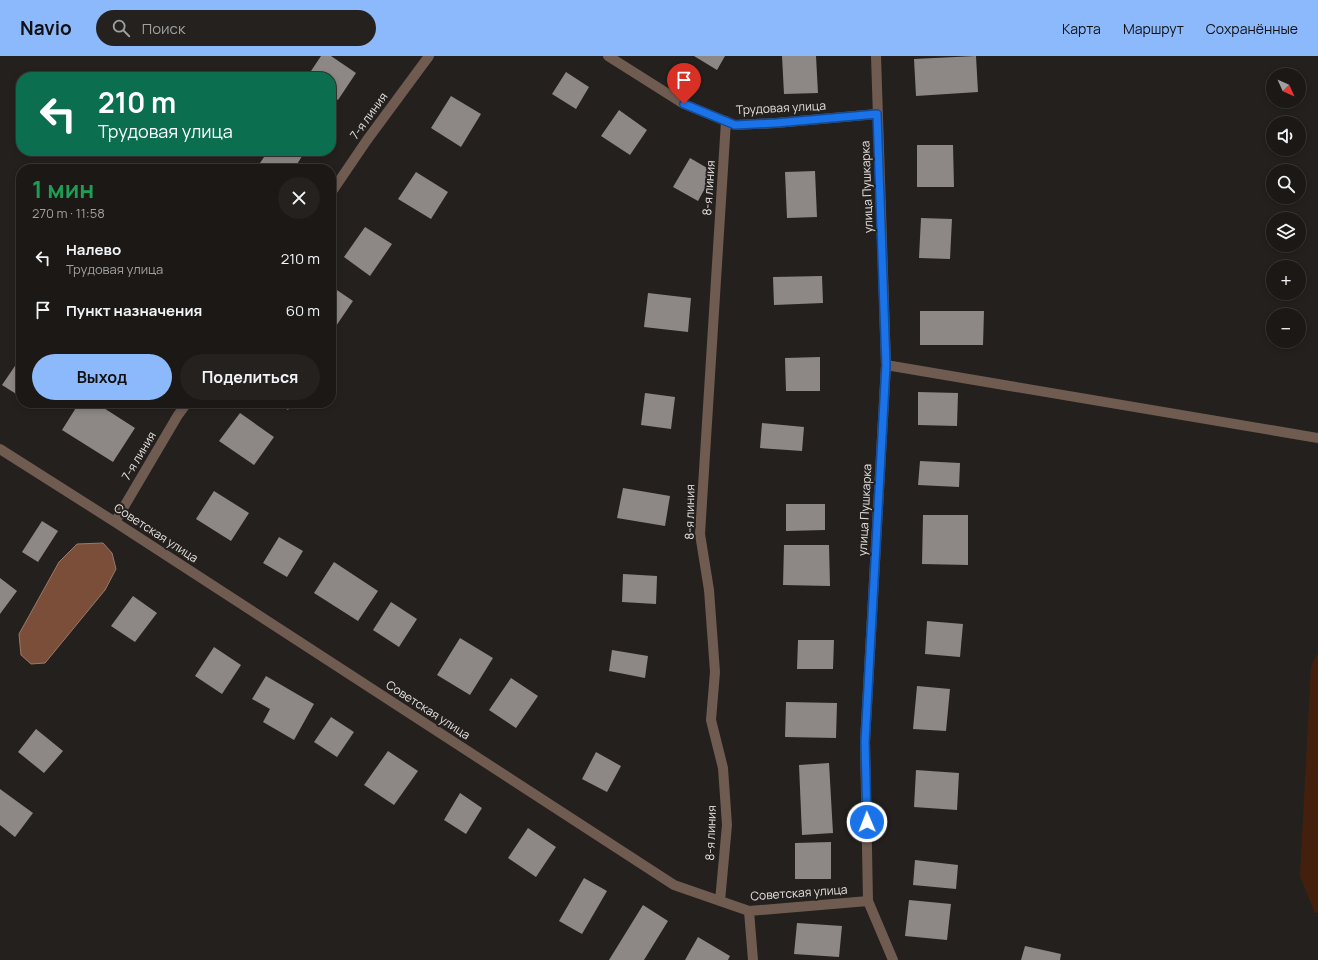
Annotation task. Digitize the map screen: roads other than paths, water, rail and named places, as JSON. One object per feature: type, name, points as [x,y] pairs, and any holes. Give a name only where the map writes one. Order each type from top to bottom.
[{"type":"street","name":"7-я линия","points":[[336,186],[367,140],[429,56]]},
{"type":"street","name":"Трудовая улица","points":[[608,56],[684,104],[735,125],[877,114]]},
{"type":"street","name":"улица Пушкарка","points":[[876,56],[886,365],[865,742],[868,901],[893,960]]},
{"type":"street","name":"8-я линия","points":[[720,901],[727,825],[723,768],[712,720],[715,672],[709,590],[700,534],[726,121]]},
{"type":"street","points":[[886,365],[1318,438]]},
{"type":"street","name":"7-я линия","points":[[115,522],[183,408]]},
{"type":"street","name":"Советская улица","points":[[0,449],[674,885],[749,911],[868,901]]},
{"type":"street","points":[[749,911],[753,960]]}]
